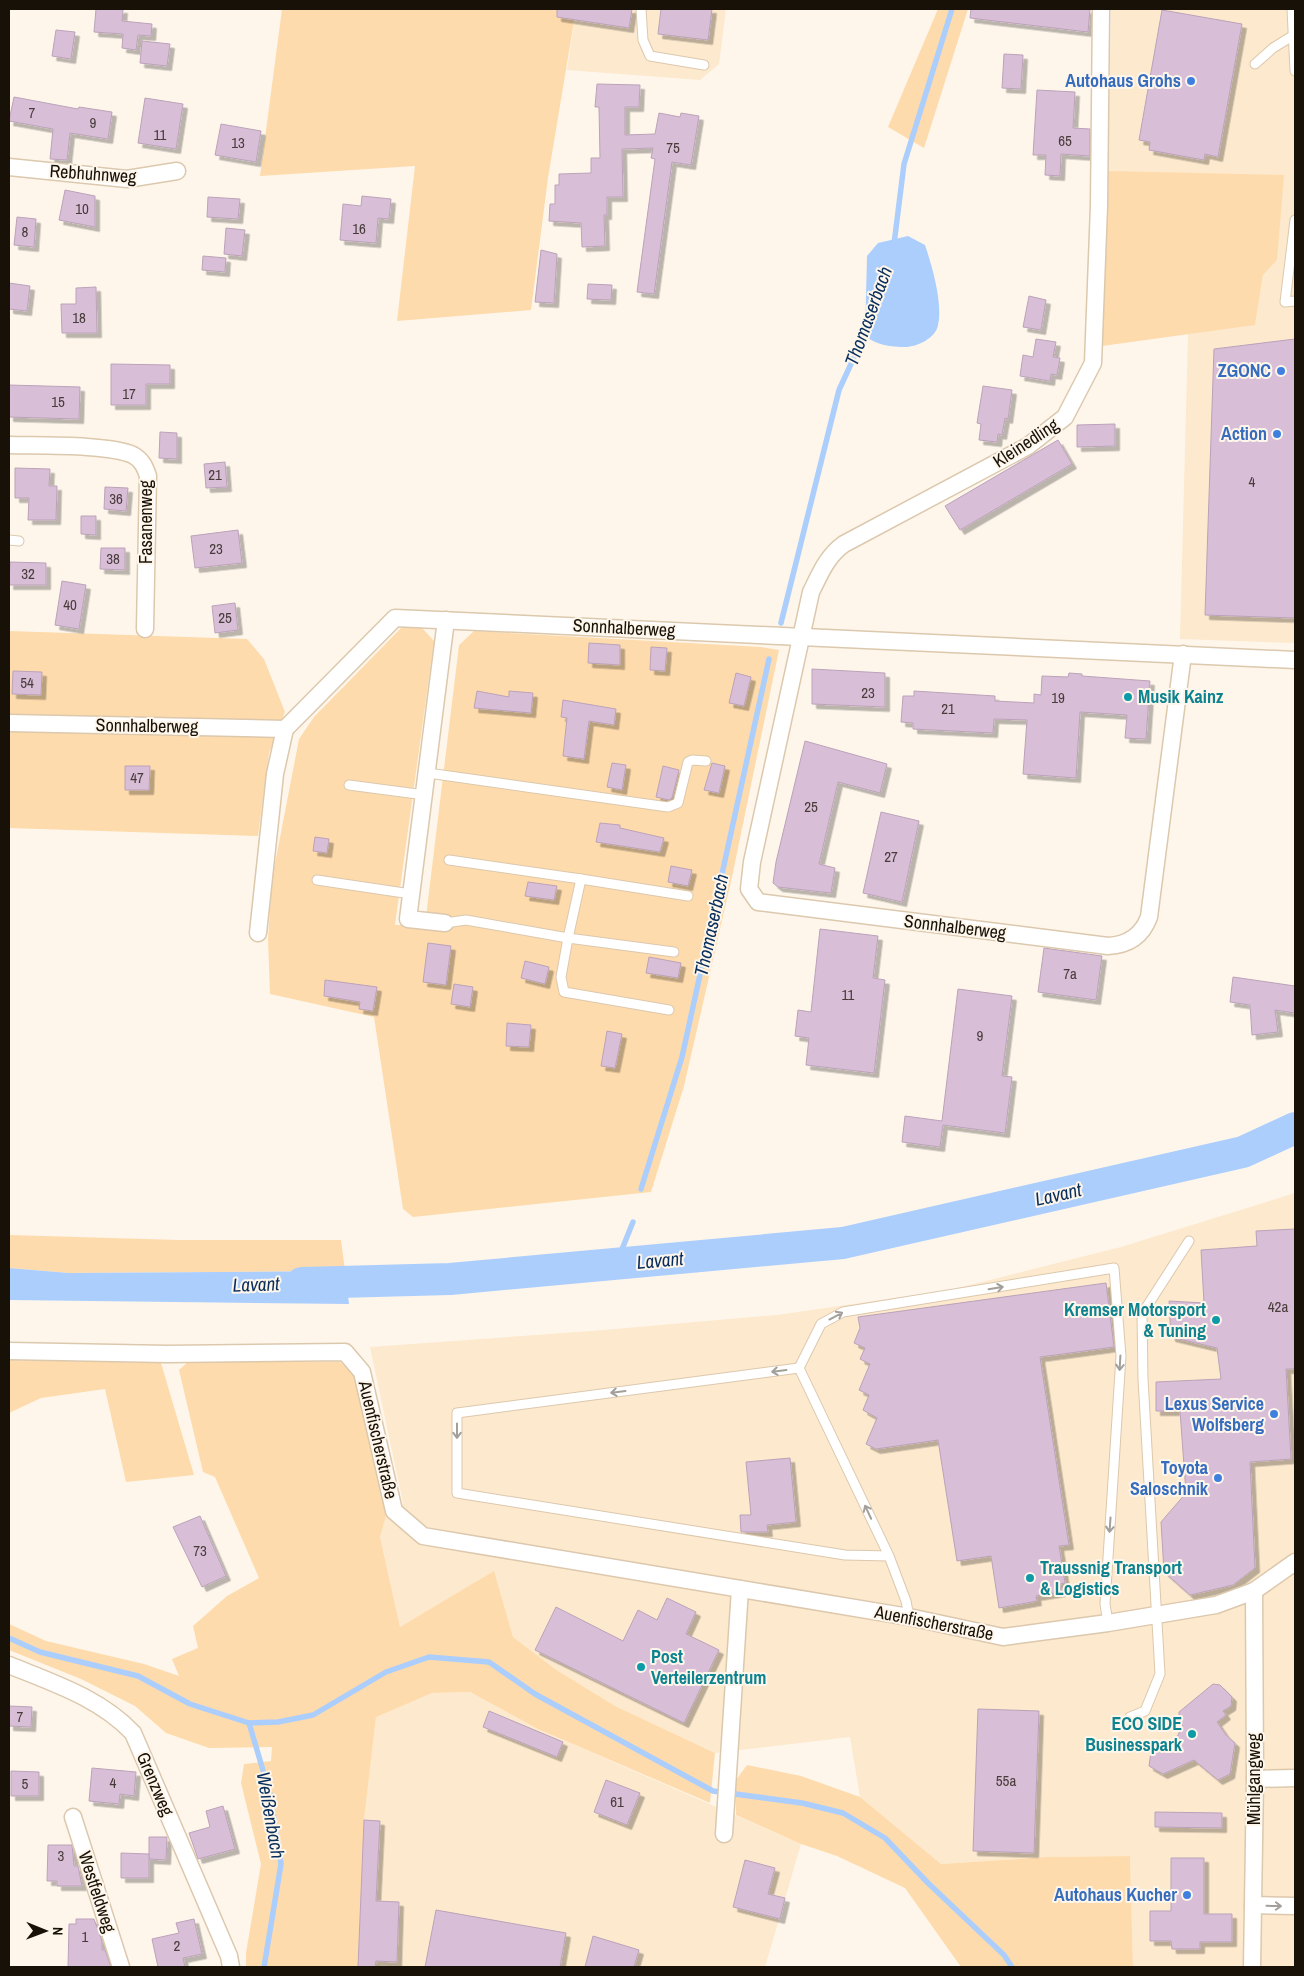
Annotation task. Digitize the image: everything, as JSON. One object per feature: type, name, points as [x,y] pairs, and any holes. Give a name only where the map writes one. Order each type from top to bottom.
[{"type":"street","name":"Kleinedling","points":[[802,636],[812,592],[834,552],[1028,446],[1065,417],[1093,363],[1099,206],[1101,9]]},
{"type":"street","name":"Rebhuhnweg","points":[[9,167],[127,179],[177,171]]},
{"type":"street","name":"Fasanenweg","points":[[9,445],[114,449],[134,455],[144,464],[148,476],[146,629]]},
{"type":"street","name":"Sonnhalberweg","points":[[9,723],[285,729],[395,618],[1295,660]]},
{"type":"street","points":[[445,923],[408,919],[446,620]]},
{"type":"street","name":"Sonnhalberweg","points":[[802,636],[752,862],[749,889],[758,902],[1108,946],[1122,945],[1138,935],[1150,917],[1182,654]]},
{"type":"street","points":[[258,933],[275,774],[285,729]]},
{"type":"street","name":"Auenfischerstraße","points":[[9,1351],[167,1354],[345,1352],[362,1372],[394,1511],[422,1536],[909,1617],[1003,1637],[1108,1623],[1216,1605],[1254,1591],[1295,1562]]},
{"type":"street","points":[[724,1834],[740,1589]]},
{"type":"street","name":"Mühlgangweg","points":[[1252,1967],[1255,1779],[1254,1591]]},
{"type":"street","name":"Grenzweg","points":[[9,1665],[98,1703],[118,1718],[133,1733],[229,1956],[231,1967]]},
{"type":"street","points":[[1255,1779],[1295,1778]]},
{"type":"street","name":"Westfeldweg","points":[[73,1817],[121,1967]]},
{"type":"street","points":[[1252,1905],[1295,1906]]},
{"type":"lane","points":[[641,9],[643,40],[650,56],[704,65]]},
{"type":"lane","points":[[1292,9],[1295,71]]},
{"type":"lane","points":[[1255,64],[1273,48],[1294,35]]},
{"type":"lane","points":[[1295,220],[1285,302],[1295,301]]},
{"type":"lane","points":[[9,540],[19,541]]},
{"type":"lane","points":[[428,773],[668,807],[678,803],[688,762],[692,760],[706,761]]},
{"type":"lane","points":[[349,785],[425,795]]},
{"type":"lane","points":[[449,860],[688,896]]},
{"type":"lane","points":[[581,879],[561,977],[564,992],[669,1010]]},
{"type":"lane","points":[[317,880],[411,894]]},
{"type":"lane","points":[[445,923],[466,920],[568,938],[674,952]]},
{"type":"lane","points":[[1130,1717],[1145,1712],[1160,1674],[1143,1379],[1142,1314],[1189,1241]]},
{"type":"lane","points":[[799,1368],[821,1324],[844,1312],[1114,1268],[1121,1356],[1105,1604],[1108,1623]]},
{"type":"lane","points":[[799,1368],[457,1413],[457,1493],[846,1555],[889,1556]]},
{"type":"lane","points":[[799,1368],[889,1556],[906,1602],[909,1617]]},
{"type":"shaded area","points":[[282,9],[576,9],[548,178],[531,310],[397,321],[415,166],[260,176]]},
{"type":"shaded area","points":[[576,9],[726,9],[719,64],[700,80],[567,70]]},
{"type":"shaded area","points":[[938,9],[968,9],[924,148],[888,127]]},
{"type":"shaded area","points":[[1111,9],[1295,9],[1295,643],[1180,639],[1188,334],[1255,324],[1263,275],[1277,260],[1108,171]]},
{"type":"shaded area","points":[[1108,171],[1284,175],[1277,260],[1263,275],[1255,325],[1102,346]]},
{"type":"shaded area","points":[[401,628],[422,628],[434,641],[395,925],[425,925],[459,645],[474,631],[761,647],[779,650],[732,877],[684,1086],[651,1192],[413,1217],[403,1209],[374,1017],[270,994],[268,939],[272,879],[299,739],[314,717]]},
{"type":"shaded area","points":[[9,631],[247,639],[264,659],[285,712],[269,753],[258,836],[9,828]]},
{"type":"shaded area","points":[[1295,1193],[1295,1967],[1133,1967],[1130,1856],[1047,1857],[941,1864],[860,1797],[850,1737],[715,1753],[615,1706],[555,1669],[513,1637],[494,1572],[400,1627],[380,1537],[386,1516],[403,1503],[370,1347],[777,1315],[950,1290],[1121,1247]]},
{"type":"shaded area","points":[[9,1235],[179,1240],[341,1240],[345,1271],[69,1273],[9,1268]]},
{"type":"shaded area","points":[[9,1360],[161,1363],[194,1475],[126,1482],[105,1389],[41,1398],[9,1413]]},
{"type":"shaded area","points":[[188,1362],[340,1362],[353,1373],[386,1516],[380,1537],[400,1627],[494,1571],[513,1637],[555,1669],[615,1706],[715,1753],[710,1803],[538,1729],[470,1692],[432,1693],[376,1717],[364,1820],[358,1967],[246,1967],[246,1953],[261,1864],[241,1783],[244,1764],[271,1761],[272,1747],[209,1748],[166,1733],[135,1706],[81,1679],[9,1650],[9,1624],[46,1641],[144,1664],[179,1676],[172,1659],[198,1648],[193,1626],[227,1596],[259,1578],[215,1477],[203,1472],[179,1370]]},
{"type":"shaded area","points":[[470,1692],[538,1729],[801,1844],[765,1967],[358,1967],[364,1820],[376,1716],[432,1693]]},
{"type":"shaded area","points":[[747,1765],[801,1776],[860,1797],[941,1864],[1047,1857],[1130,1856],[1133,1967],[961,1967],[905,1888],[837,1856],[801,1844],[736,1815],[736,1780]]},
{"type":"water","points":[[908,236],[925,245],[934,274],[938,296],[938,325],[934,334],[925,341],[905,347],[895,347],[874,342],[865,336],[867,256],[878,243]]},
{"type":"water","points":[[9,1268],[69,1273],[345,1271],[349,1304],[9,1300]]},
{"type":"building","points":[[96,9],[123,9],[122,21],[152,24],[151,36],[138,35],[136,50],[122,48],[123,34],[94,32]]},
{"type":"building","points":[[557,9],[632,9],[629,28],[557,17]]},
{"type":"building","points":[[661,9],[712,9],[708,40],[658,34]]},
{"type":"building","points":[[971,9],[1090,9],[1088,32],[970,18]]},
{"type":"building","name":"Autohaus Grohs","points":[[1162,10],[1242,24],[1218,157],[1205,154],[1204,160],[1149,150],[1150,142],[1139,140]]},
{"type":"building","points":[[56,30],[75,32],[71,59],[52,56]]},
{"type":"building","points":[[142,41],[170,44],[167,66],[140,63]]},
{"type":"building","points":[[1004,54],[1023,55],[1021,89],[1002,88]]},
{"type":"building","points":[[597,84],[640,85],[639,107],[625,107],[625,135],[655,134],[659,113],[680,117],[681,113],[699,116],[691,165],[672,162],[654,294],[637,292],[655,159],[651,158],[653,148],[622,149],[623,197],[607,197],[607,215],[604,215],[605,246],[582,247],[581,223],[549,221],[550,204],[555,204],[555,185],[559,185],[559,174],[591,173],[591,158],[600,158],[599,107],[595,107]]},
{"type":"building","points":[[1037,90],[1075,92],[1073,128],[1090,129],[1090,156],[1061,154],[1060,176],[1045,175],[1046,155],[1033,155]]},
{"type":"building","points":[[14,97],[78,109],[79,107],[112,112],[108,139],[70,133],[67,160],[50,159],[53,129],[9,121]]},
{"type":"building","points":[[145,98],[183,104],[176,149],[138,143]]},
{"type":"building","points":[[221,124],[261,131],[256,162],[215,155]]},
{"type":"building","points":[[65,190],[95,196],[95,227],[59,220]]},
{"type":"building","points":[[362,196],[391,199],[389,219],[378,218],[376,243],[340,240],[343,204],[361,206]]},
{"type":"building","points":[[208,197],[240,199],[238,219],[207,217]]},
{"type":"building","points":[[17,217],[36,219],[34,247],[14,245]]},
{"type":"building","points":[[226,228],[245,230],[242,256],[224,254]]},
{"type":"building","points":[[541,250],[557,254],[554,303],[535,302]]},
{"type":"building","points":[[203,256],[226,258],[225,272],[202,270]]},
{"type":"building","points":[[9,283],[30,286],[27,311],[9,309]]},
{"type":"building","points":[[588,284],[612,285],[611,300],[587,299]]},
{"type":"building","points":[[96,287],[97,333],[62,333],[61,304],[76,304],[76,288]]},
{"type":"building","points":[[1029,296],[1046,300],[1041,330],[1023,327]]},
{"type":"building","points":[[1036,339],[1056,342],[1053,357],[1060,358],[1057,375],[1051,374],[1050,381],[1020,376],[1023,355],[1033,357]]},
{"type":"building","points":[[1295,339],[1295,618],[1205,615],[1214,349]]},
{"type":"building","points":[[111,364],[170,365],[170,384],[146,384],[146,405],[111,405]]},
{"type":"building","points":[[9,385],[80,387],[79,419],[9,417]]},
{"type":"building","points":[[983,386],[1012,390],[1008,419],[1005,418],[1002,435],[998,434],[997,442],[979,440],[981,424],[977,423]]},
{"type":"building","points":[[1115,424],[1115,446],[1077,447],[1077,425]]},
{"type":"building","points":[[160,432],[177,433],[177,459],[159,458]]},
{"type":"building","points":[[1058,440],[1072,464],[960,530],[945,506]]},
{"type":"building","points":[[225,462],[227,487],[206,488],[204,464]]},
{"type":"building","points":[[15,468],[50,469],[49,486],[57,486],[56,520],[28,520],[29,498],[15,498]]},
{"type":"building","points":[[105,487],[128,488],[126,511],[104,509]]},
{"type":"building","points":[[81,516],[96,516],[96,535],[81,534]]},
{"type":"building","points":[[238,530],[242,563],[195,568],[191,536]]},
{"type":"building","points":[[101,548],[125,548],[125,570],[100,569]]},
{"type":"building","points":[[10,562],[46,563],[46,585],[9,585]]},
{"type":"building","points":[[62,581],[86,585],[79,629],[55,625]]},
{"type":"building","points":[[235,603],[238,630],[215,633],[212,606]]},
{"type":"building","points":[[589,643],[620,645],[620,665],[588,663]]},
{"type":"building","points":[[651,647],[667,648],[665,671],[650,670]]},
{"type":"building","points":[[812,669],[885,673],[885,707],[812,704]]},
{"type":"building","points":[[13,671],[42,672],[41,695],[12,694]]},
{"type":"building","points":[[736,673],[751,677],[744,706],[729,703]]},
{"type":"building","points":[[1069,673],[1082,674],[1082,676],[1150,681],[1146,739],[1125,738],[1127,715],[1080,712],[1076,778],[1023,774],[1027,720],[994,719],[993,733],[913,729],[913,723],[901,722],[903,696],[914,696],[914,691],[995,696],[995,701],[1034,703],[1034,694],[1041,695],[1042,676],[1068,677]]},
{"type":"building","points":[[477,691],[509,697],[509,691],[533,693],[531,713],[474,708]]},
{"type":"building","points":[[563,700],[616,709],[614,725],[589,721],[584,759],[563,756],[567,718],[561,717]]},
{"type":"building","points":[[805,741],[887,764],[880,793],[838,782],[819,864],[835,868],[831,893],[778,887],[773,883],[776,862]]},
{"type":"building","points":[[612,763],[626,765],[622,790],[607,787]]},
{"type":"building","points":[[712,763],[725,766],[719,793],[704,790]]},
{"type":"building","points":[[125,766],[150,766],[149,790],[125,790]]},
{"type":"building","points":[[663,766],[679,770],[672,798],[669,800],[656,797]]},
{"type":"building","points":[[881,812],[919,821],[902,902],[863,893]]},
{"type":"building","points":[[600,823],[620,825],[620,828],[664,838],[660,852],[596,842]]},
{"type":"building","points":[[315,837],[329,839],[327,853],[313,851]]},
{"type":"building","points":[[671,866],[692,870],[688,886],[668,882]]},
{"type":"building","points":[[528,882],[557,886],[554,900],[525,896]]},
{"type":"building","points":[[820,929],[878,936],[873,978],[885,980],[874,1073],[806,1065],[809,1038],[795,1036],[798,1010],[811,1012]]},
{"type":"building","points":[[428,943],[451,946],[446,985],[423,982]]},
{"type":"building","points":[[1044,948],[1102,956],[1096,1000],[1038,992]]},
{"type":"building","points":[[649,957],[681,963],[678,978],[646,973]]},
{"type":"building","points":[[525,961],[549,967],[545,984],[521,978]]},
{"type":"building","points":[[1233,977],[1295,986],[1295,1013],[1275,1010],[1278,1032],[1252,1035],[1250,1005],[1230,1002]]},
{"type":"building","points":[[325,980],[377,987],[373,1011],[359,1009],[360,1002],[324,996]]},
{"type":"building","points":[[454,984],[473,987],[470,1007],[451,1004]]},
{"type":"building","points":[[958,989],[1012,996],[1002,1076],[1012,1077],[1005,1133],[943,1125],[940,1147],[902,1142],[905,1116],[942,1121]]},
{"type":"building","points":[[507,1023],[531,1025],[529,1047],[506,1046]]},
{"type":"building","points":[[607,1031],[622,1034],[615,1068],[601,1066]]},
{"type":"building","name":"Toyota Saloschnik","points":[[1295,1229],[1295,1369],[1286,1369],[1291,1459],[1250,1462],[1255,1568],[1233,1585],[1190,1595],[1164,1572],[1161,1522],[1186,1493],[1180,1411],[1156,1411],[1156,1382],[1221,1379],[1217,1348],[1171,1337],[1169,1301],[1204,1303],[1201,1250],[1257,1246],[1256,1231]]},
{"type":"building","points":[[1106,1283],[1114,1347],[1040,1357],[1069,1545],[1059,1546],[1065,1583],[1060,1584],[1061,1592],[1036,1596],[1037,1601],[999,1608],[991,1556],[957,1561],[938,1440],[876,1449],[866,1444],[877,1418],[863,1410],[869,1395],[859,1390],[870,1364],[860,1359],[865,1348],[854,1343],[860,1328],[858,1317]]},
{"type":"building","points":[[790,1458],[796,1522],[767,1525],[768,1532],[741,1532],[740,1515],[751,1515],[746,1462]]},
{"type":"building","points":[[200,1516],[226,1576],[202,1587],[173,1527]]},
{"type":"building","name":"Post Verteilerzentrum","points":[[667,1598],[696,1612],[686,1634],[719,1650],[684,1723],[535,1650],[556,1607],[623,1641],[638,1610],[657,1620]]},
{"type":"building","name":"ECO SIDE Businesspark","points":[[1213,1684],[1220,1685],[1232,1697],[1231,1706],[1223,1711],[1226,1715],[1217,1722],[1226,1735],[1235,1743],[1230,1774],[1218,1780],[1194,1760],[1163,1774],[1149,1766],[1151,1752],[1175,1741],[1183,1725],[1179,1721],[1179,1712]]},
{"type":"building","points":[[9,1706],[32,1707],[31,1727],[9,1726]]},
{"type":"building","points":[[978,1709],[1039,1711],[1034,1853],[973,1851]]},
{"type":"building","points":[[489,1711],[563,1742],[557,1757],[483,1727]]},
{"type":"building","points":[[92,1768],[136,1772],[134,1796],[120,1794],[119,1804],[89,1801]]},
{"type":"building","points":[[11,1771],[39,1772],[39,1796],[11,1796]]},
{"type":"building","points":[[606,1780],[640,1793],[627,1825],[594,1812]]},
{"type":"building","points":[[223,1806],[235,1849],[198,1859],[189,1833],[210,1827],[206,1811]]},
{"type":"building","points":[[1155,1812],[1222,1813],[1222,1828],[1155,1827]]},
{"type":"building","points":[[364,1820],[380,1821],[376,1901],[399,1902],[397,1962],[376,1961],[375,1967],[358,1967]]},
{"type":"building","points":[[149,1837],[167,1837],[166,1860],[149,1859]]},
{"type":"building","points":[[48,1845],[72,1845],[74,1866],[78,1866],[82,1886],[57,1886],[57,1881],[47,1881]]},
{"type":"building","points":[[121,1853],[149,1854],[149,1878],[121,1878]]},
{"type":"building","name":"Autohaus Kucher","points":[[1171,1858],[1204,1858],[1204,1914],[1232,1914],[1232,1942],[1200,1942],[1200,1949],[1172,1949],[1171,1941],[1150,1941],[1150,1911],[1171,1911]]},
{"type":"building","points":[[745,1860],[775,1868],[768,1894],[785,1898],[780,1919],[733,1907]]},
{"type":"building","points":[[436,1910],[566,1933],[560,1967],[425,1967]]},
{"type":"building","points":[[76,1919],[94,1919],[102,1941],[102,1950],[105,1950],[111,1967],[68,1967],[69,1924],[76,1924]]},
{"type":"building","points":[[194,1919],[202,1954],[183,1958],[185,1967],[158,1967],[152,1939],[179,1933],[176,1923]]},
{"type":"building","points":[[593,1936],[639,1950],[634,1967],[585,1967]]},
{"type":"waterway","name":"Thomaserbach","points":[[894,244],[904,164],[952,9]]},
{"type":"waterway","name":"Thomaserbach","points":[[781,623],[839,390],[867,329]]},
{"type":"waterway","name":"Thomaserbach","points":[[641,1189],[682,1057],[769,659]]},
{"type":"waterway","name":"Lavant","points":[[302,1283],[450,1279],[843,1243],[1243,1152],[1295,1128]]},
{"type":"waterway","name":"Thomaserbach","points":[[616,1264],[633,1222]]},
{"type":"waterway","points":[[9,1638],[40,1652],[138,1676],[190,1704],[249,1723],[278,1722],[313,1715],[386,1672],[429,1657],[489,1662],[535,1694],[713,1791],[802,1803],[843,1813],[885,1838],[928,1883],[1004,1955],[1012,1967]]},
{"type":"waterway","name":"Weißenbach","points":[[249,1723],[270,1794],[281,1864],[264,1967]]},
{"type":"place","name":"Autohaus Grohs","points":[[1191,81]]},
{"type":"place","name":"ZGONC","points":[[1281,371]]},
{"type":"place","name":"Action","points":[[1277,434]]},
{"type":"place","name":"Musik Kainz","points":[[1128,697]]},
{"type":"place","name":"Kremser Motorsport & Tuning","points":[[1216,1320]]},
{"type":"place","name":"Lexus Service Wolfsberg","points":[[1274,1414]]},
{"type":"place","name":"Toyota Saloschnik","points":[[1218,1478]]},
{"type":"place","name":"Traussnig Transport & Logistics","points":[[1030,1578]]},
{"type":"place","name":"Post Verteilerzentrum","points":[[641,1667]]},
{"type":"place","name":"ECO SIDE Businesspark","points":[[1192,1734]]},
{"type":"place","name":"Autohaus Kucher","points":[[1187,1895]]}]
